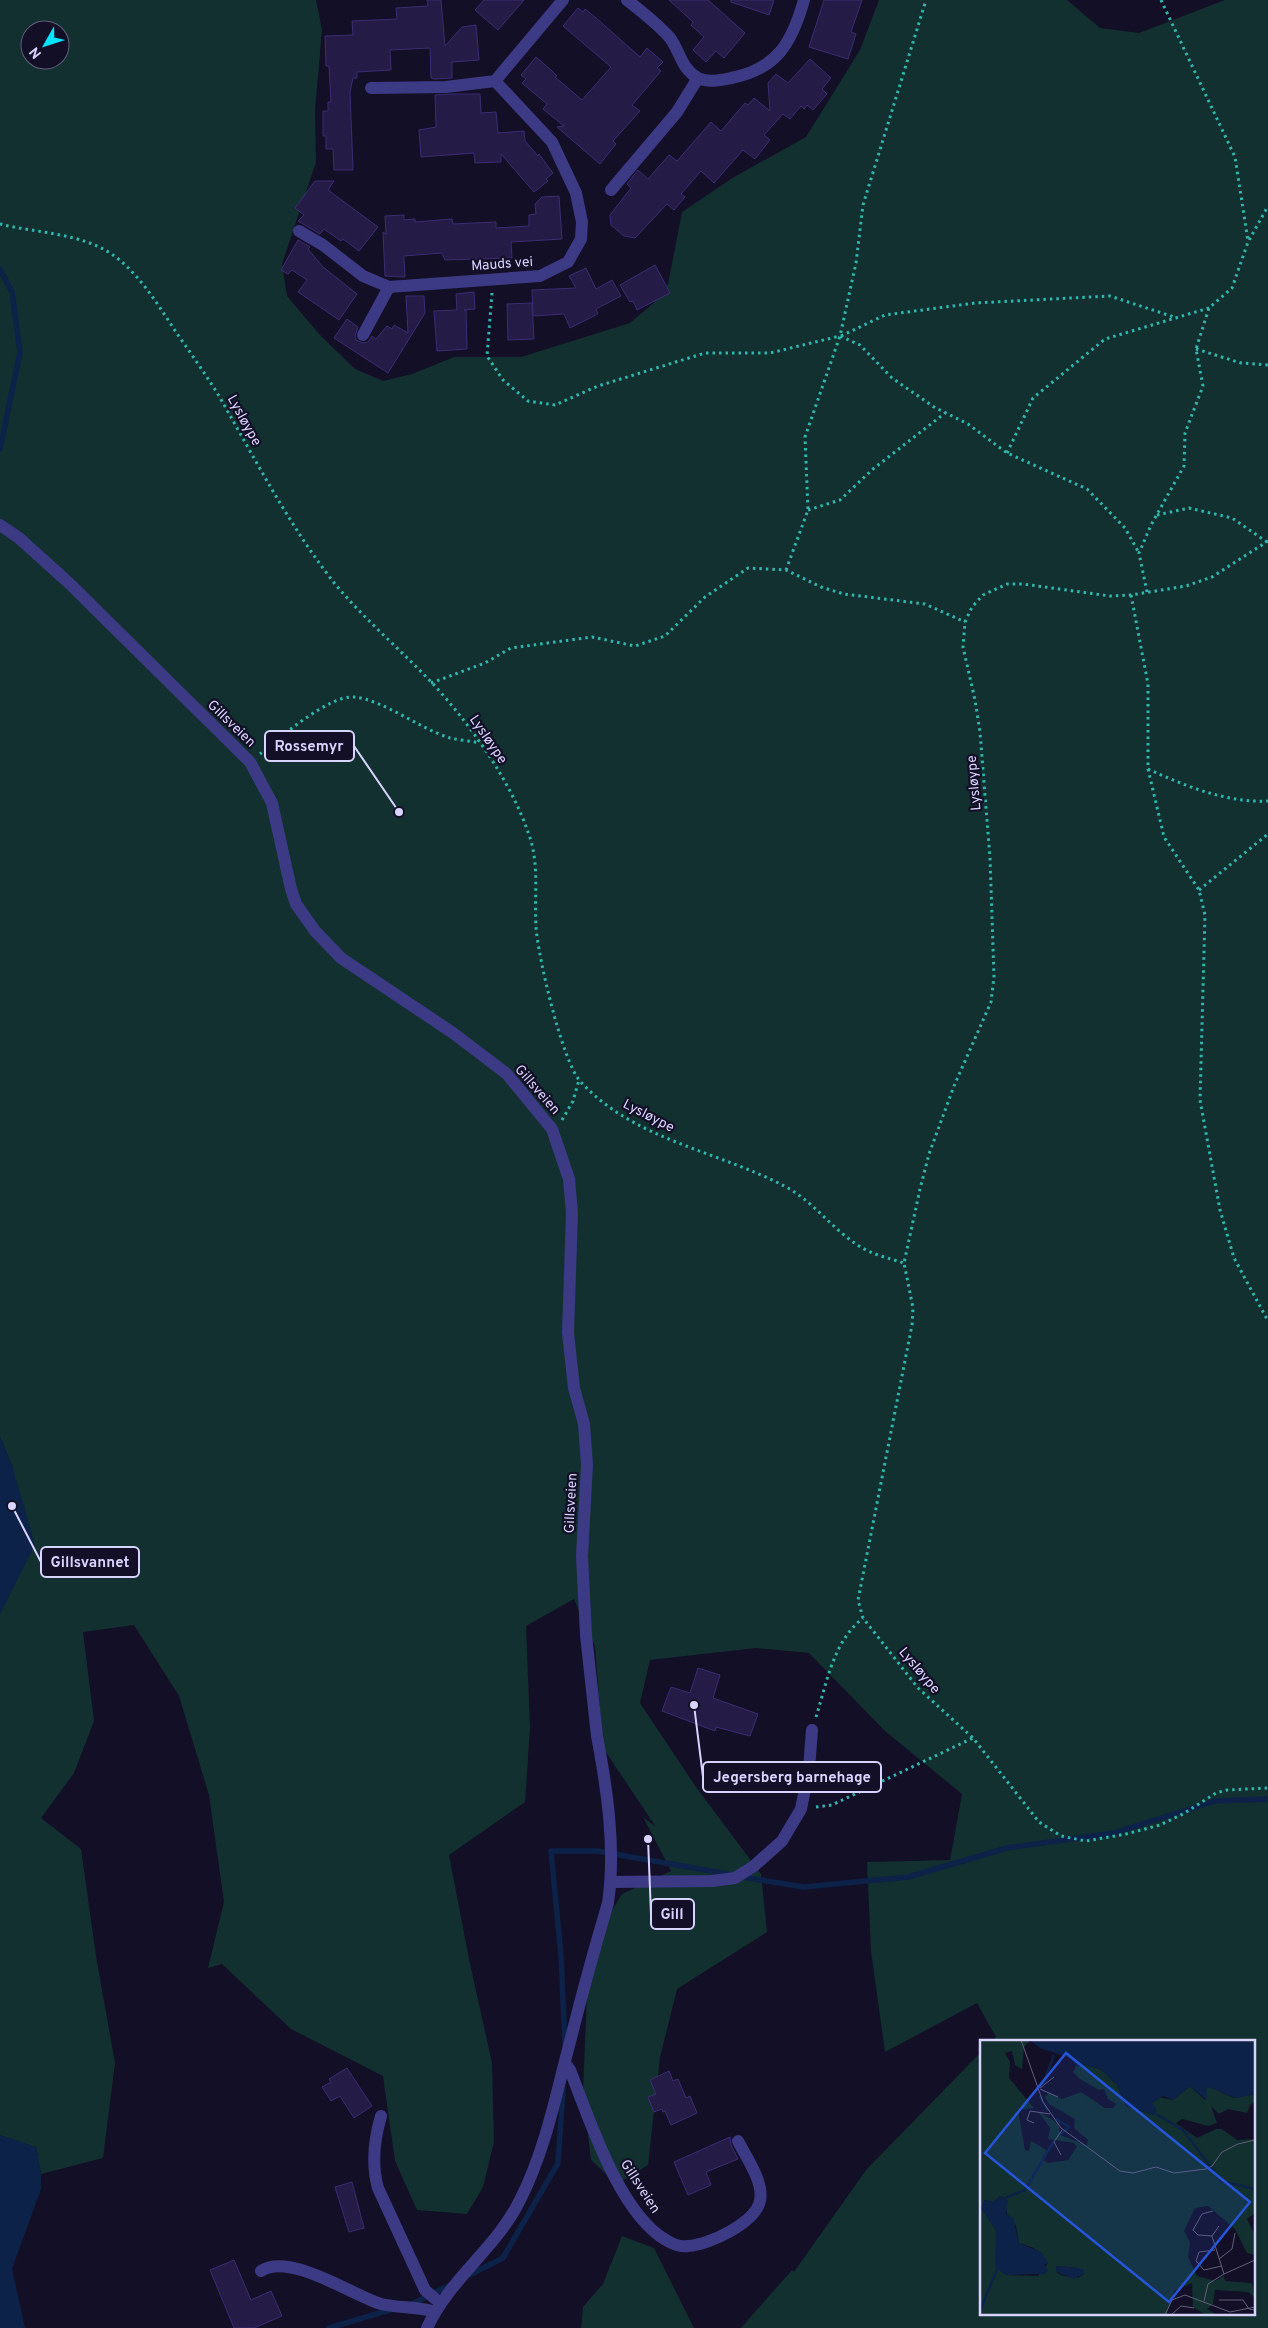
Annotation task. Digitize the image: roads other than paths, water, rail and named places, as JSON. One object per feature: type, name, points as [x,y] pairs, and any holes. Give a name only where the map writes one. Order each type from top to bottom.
[{"type":"street","points":[[371,88],[403,89],[495,81],[563,0]]},
{"type":"street","points":[[627,0],[670,39],[686,69],[698,78],[708,81],[739,76],[765,67],[776,59],[788,40],[804,0]]},
{"type":"street","points":[[611,190],[677,112],[698,78]]},
{"type":"street","name":"Mauds vei","points":[[299,231],[322,245],[364,276],[389,287],[540,276],[568,262],[581,238],[582,222],[576,193],[552,142],[495,81]]},
{"type":"street","points":[[363,335],[389,287]]},
{"type":"street","name":"Gillsveien","points":[[0,525],[19,538],[70,584],[250,762],[272,803],[296,904],[315,931],[341,958],[452,1033],[507,1074],[552,1129],[569,1179],[572,1213],[569,1340],[574,1388],[584,1424],[587,1465],[582,1556],[583,1596],[597,1736],[603,1757],[607,1793],[611,1882],[608,1903],[565,2063],[531,2178],[520,2202],[492,2242],[457,2280],[437,2307],[427,2328]]},
{"type":"street","points":[[611,1882],[691,1883],[735,1878],[774,1850],[787,1833],[801,1809],[808,1776],[812,1730]]},
{"type":"street","name":"Gillsveien","points":[[565,2063],[570,2070],[596,2141],[612,2172],[640,2215],[665,2240],[687,2246],[698,2244],[731,2231],[754,2213],[760,2202],[760,2187],[738,2141]]},
{"type":"street","points":[[381,2116],[373,2157],[374,2173],[378,2188],[424,2290],[437,2307]]},
{"type":"street","points":[[261,2271],[267,2266],[290,2267],[328,2280],[364,2298],[382,2304],[437,2307]]},
{"type":"water","points":[[0,1437],[13,1468],[35,1545],[0,1614]]},
{"type":"water","points":[[0,2135],[36,2147],[41,2174],[41,2189],[12,2269],[25,2328],[0,2328]]},
{"type":"waterway","points":[[0,269],[12,292],[20,352],[0,449]]},
{"type":"waterway","points":[[742,1877],[804,1887],[908,1877],[1007,1848],[1114,1833],[1215,1801],[1268,1799]]},
{"type":"waterway","points":[[565,2045],[561,1955],[551,1851],[597,1851],[728,1874]]},
{"type":"waterway","points":[[467,2276],[503,2258],[558,2163],[563,2090]]},
{"type":"waterway","points":[[412,2304],[450,2285]]},
{"type":"waterway","points":[[329,2328],[393,2309]]},
{"type":"place","name":"Rossemyr","points":[[399,812]]},
{"type":"place","name":"Gillsvannet","points":[[12,1506]]},
{"type":"place","name":"Jegersberg barnehage","points":[[694,1705]]},
{"type":"place","name":"Gill","points":[[648,1839]]}]
